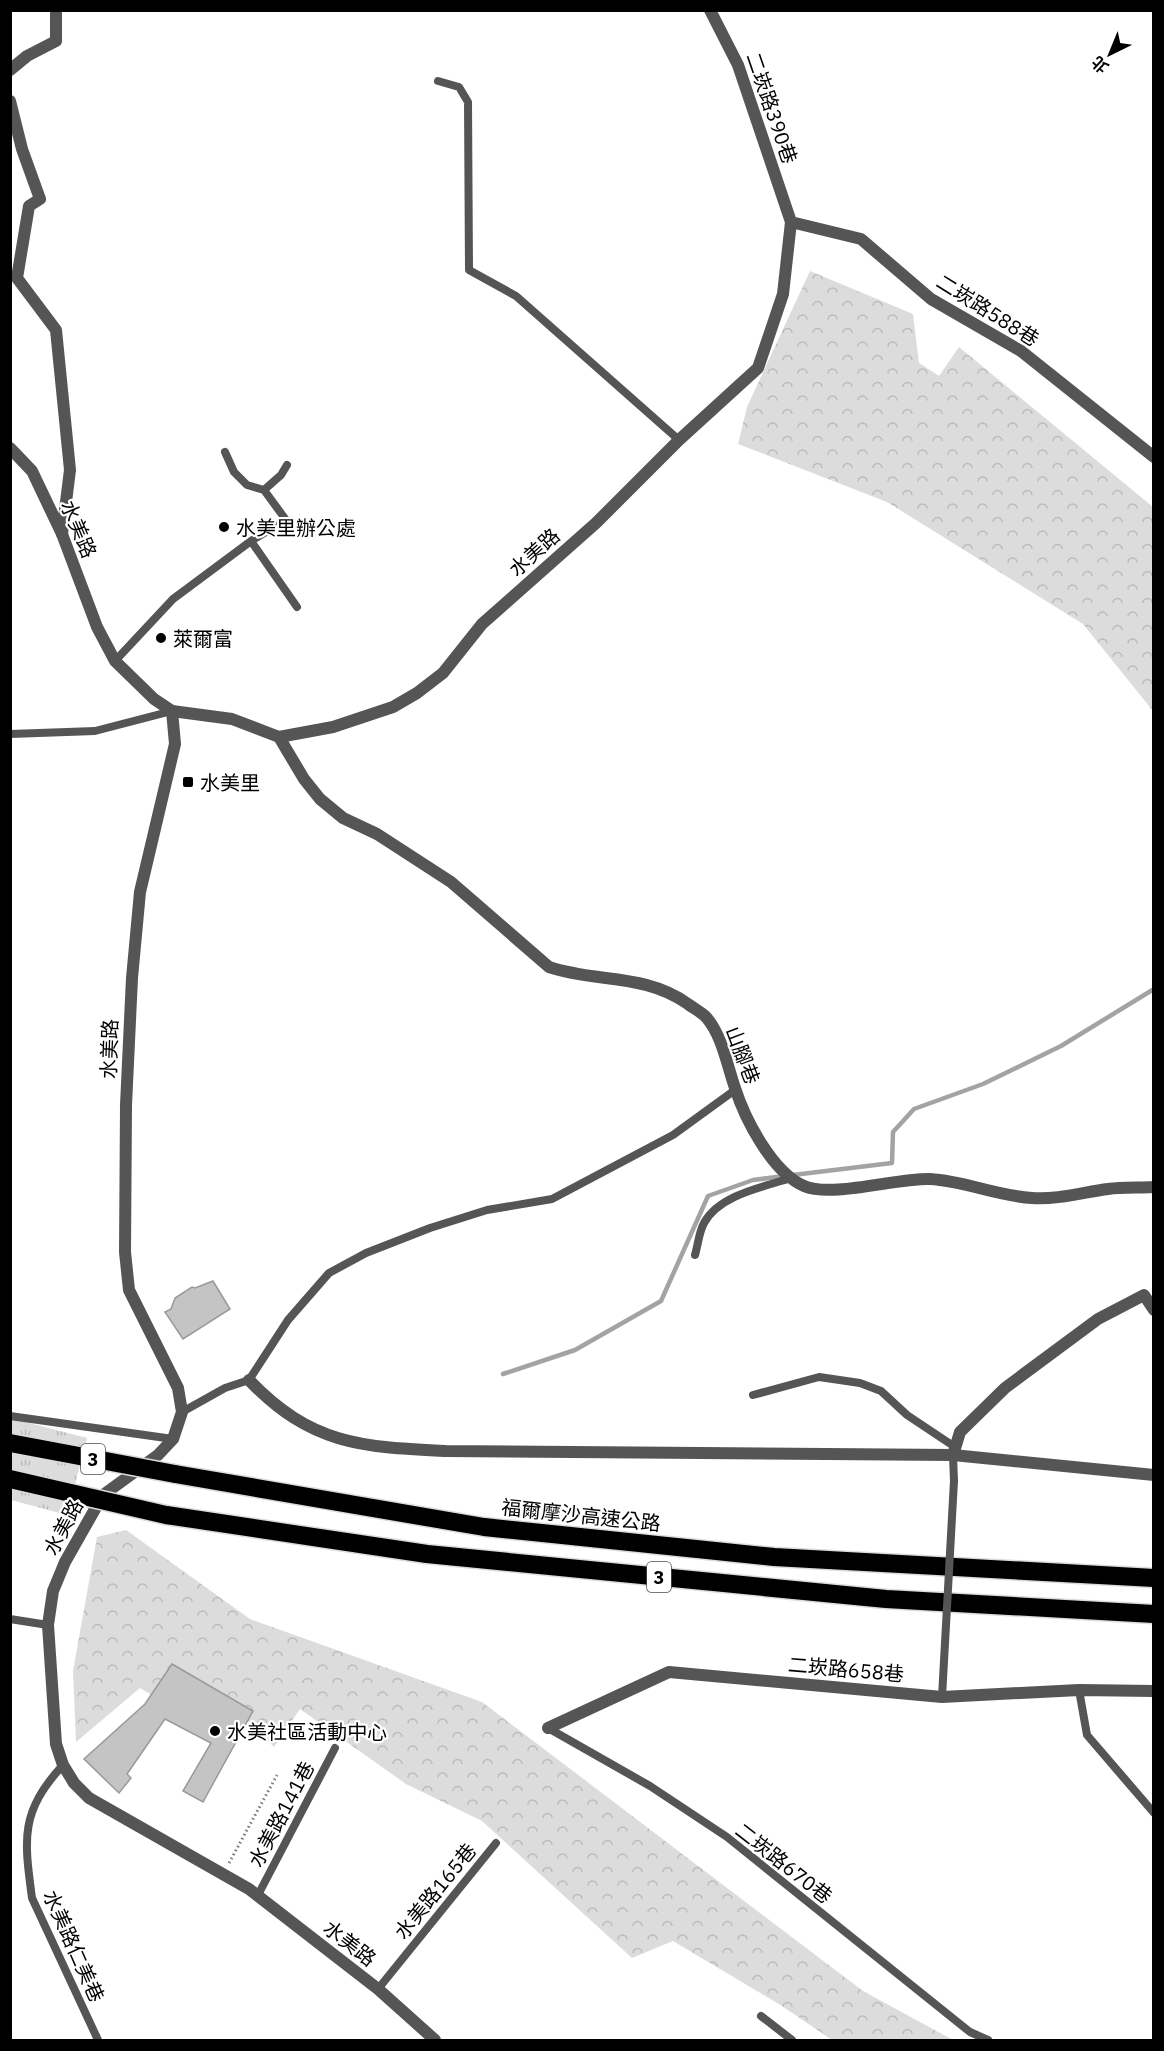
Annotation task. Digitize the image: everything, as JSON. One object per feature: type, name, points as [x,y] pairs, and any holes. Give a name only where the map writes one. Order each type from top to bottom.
[{"type":"highway","name":"福爾摩沙高速公路","points":[[10,1443],[175,1474],[519,1531],[774,1557],[1154,1578]]},
{"type":"highway","name":"3","points":[[10,1479],[166,1515],[427,1554],[885,1599],[1154,1614]]},
{"type":"street","points":[[10,70],[27,56],[56,41],[56,10]]},
{"type":"street","name":"二崁路390巷","points":[[710,10],[738,65],[791,222]]},
{"type":"street","points":[[10,101],[22,148],[40,199],[29,206],[17,278],[56,330],[70,470],[62,534]]},
{"type":"street","name":"水美路","points":[[10,448],[32,471],[62,534],[97,627],[115,661],[154,699],[172,711],[232,719],[279,737],[333,727],[393,707],[417,693],[443,673],[482,624],[596,523],[679,440],[758,368],[783,294],[791,222]]},
{"type":"street","name":"二崁路588巷","points":[[791,222],[861,239],[931,299],[1021,351],[1154,457]]},
{"type":"street","name":"水美路","points":[[172,711],[175,744],[140,892],[132,978],[126,1105],[125,1252],[129,1290],[178,1388],[182,1412],[173,1439],[158,1455],[103,1496],[65,1562],[53,1592],[48,1625],[56,1743],[63,1765],[74,1783],[89,1798],[258,1895],[378,1989],[435,2040]]},
{"type":"street","name":"山腳巷","points":[[279,737],[304,779],[320,799],[343,818],[377,834],[451,882],[549,967],[570,974],[610,976],[649,984],[679,998],[706,1017],[720,1043],[735,1090],[764,1148],[791,1178],[805,1186],[817,1188],[931,1179],[1000,1195],[1034,1199],[1111,1188],[1154,1187]]},
{"type":"street","points":[[954,1451],[960,1432],[1005,1388],[1098,1319],[1144,1295],[1154,1310]]},
{"type":"street","points":[[249,1380],[264,1396],[303,1424],[343,1442],[376,1448],[446,1451],[954,1451],[1154,1475]]},
{"type":"street","name":"二崁路658巷","points":[[548,1728],[669,1672],[942,1697],[1079,1690],[1154,1691]]},
{"type":"lane","points":[[438,81],[459,87],[468,102],[470,270],[516,296],[679,440]]},
{"type":"lane","points":[[115,661],[173,599],[251,541],[286,520],[264,490],[247,485],[234,472],[225,452]]},
{"type":"lane","points":[[264,490],[281,475],[287,465]]},
{"type":"lane","points":[[251,541],[297,607]]},
{"type":"lane","points":[[10,735],[95,731],[172,711]]},
{"type":"lane","points":[[182,1412],[225,1388],[249,1380],[288,1320],[329,1273],[366,1252],[430,1228],[487,1210],[552,1198],[561,1194],[673,1135],[735,1090]]},
{"type":"lane","points":[[695,1255],[703,1224],[713,1210],[728,1201],[791,1178]]},
{"type":"lane","points":[[753,1395],[819,1377],[860,1383],[881,1391],[907,1415],[954,1451],[942,1697]]},
{"type":"lane","points":[[10,1416],[173,1439]]},
{"type":"lane","points":[[10,1619],[48,1625]]},
{"type":"lane","points":[[1079,1690],[1087,1735],[1154,1814]]},
{"type":"lane","name":"二崁路670巷","points":[[548,1728],[650,1786],[727,1837],[970,2032],[988,2040]]},
{"type":"lane","name":"水美路141巷","points":[[258,1895],[335,1748]]},
{"type":"lane","name":"水美路仁美巷","points":[[63,1765],[34,1803],[27,1829],[32,1898],[98,2040]]},
{"type":"lane","name":"水美路165巷","points":[[378,1989],[496,1843]]},
{"type":"lane","points":[[761,2016],[792,2040]]},
{"type":"path","points":[[224,1874],[277,1775]]},
{"type":"green space","points":[[810,271],[913,314],[919,363],[939,376],[959,347],[1153,507],[1153,711],[1083,624],[887,502],[738,444],[747,407]]},
{"type":"green space","points":[[10,1418],[87,1438],[67,1515],[11,1500]]},
{"type":"green space","points":[[126,1530],[250,1619],[482,1702],[863,1991],[953,2040],[832,2040],[782,2006],[673,1941],[632,1958],[482,1821],[406,1784],[300,1709],[274,1747],[235,1709],[170,1706],[140,1688],[76,1742],[73,1671],[97,1537]]},
{"type":"building","points":[[213,1281],[230,1309],[183,1339],[165,1312],[171,1309],[175,1298],[192,1287]]},
{"type":"building","name":"水美社區活動中心","points":[[172,1664],[253,1711],[203,1802],[183,1791],[211,1743],[165,1719],[127,1774],[131,1778],[119,1793],[84,1759],[145,1704]]},
{"type":"waterway","points":[[793,1175],[892,1163],[893,1132],[914,1109],[983,1084],[1061,1046],[1154,989]]},
{"type":"waterway","points":[[503,1374],[575,1350],[661,1301],[708,1196],[753,1180],[785,1176]]},
{"type":"place","name":"水美里辦公處","points":[[224,527]]},
{"type":"place","name":"萊爾富","points":[[161,638]]},
{"type":"place","name":"水美里","points":[[188,782]]},
{"type":"place","name":"水美社區活動中心","points":[[215,1731]]}]
